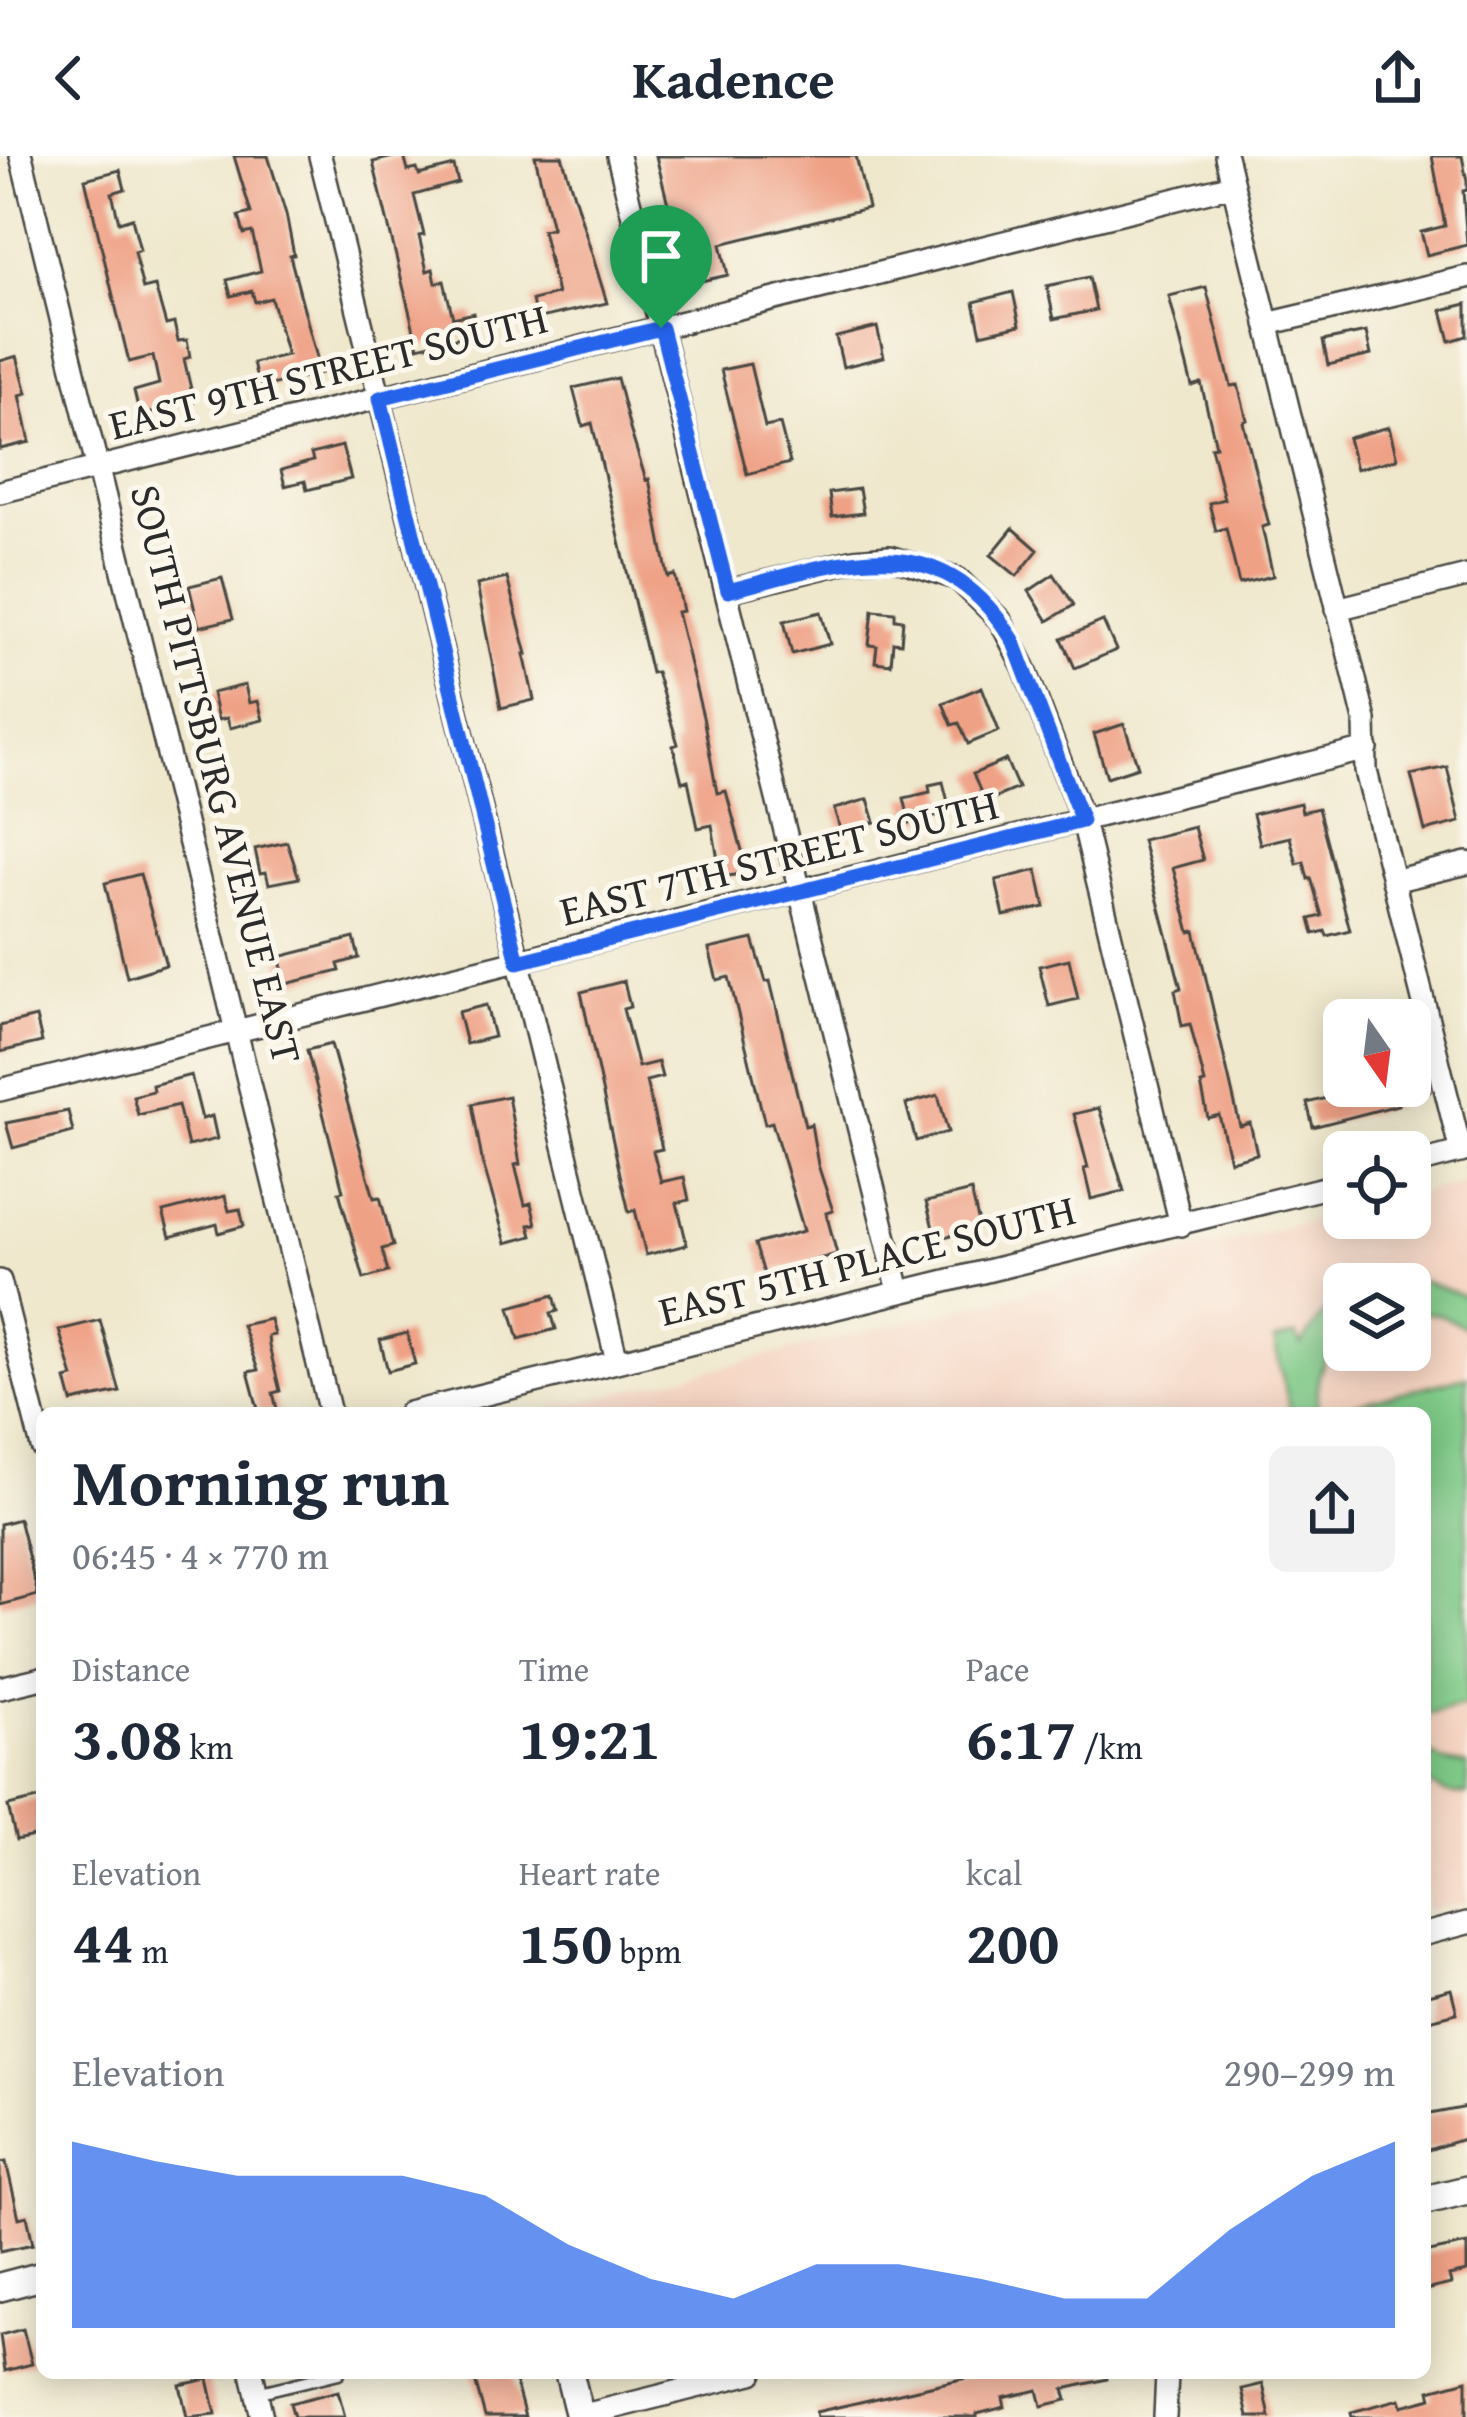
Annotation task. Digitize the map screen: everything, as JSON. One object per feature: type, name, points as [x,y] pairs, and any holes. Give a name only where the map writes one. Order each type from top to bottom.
[{"type":"street","name":"SOUTH PITTSBURG AVENUE EAST","points":[[21,156],[329,1407]]},
{"type":"street","points":[[320,156],[617,1361]]},
{"type":"street","points":[[618,156],[899,1292]]},
{"type":"street","points":[[1226,156],[1365,720],[1366,771],[1464,1151],[1431,1160]]},
{"type":"street","name":"EAST 9TH STREET SOUTH","points":[[0,492],[1233,185]]},
{"type":"street","points":[[1267,324],[1467,277]]},
{"type":"street","points":[[728,591],[854,560],[890,557],[958,579],[1000,620],[1013,640],[1082,821],[1181,1226]]},
{"type":"street","points":[[1337,609],[1467,576]]},
{"type":"street","name":"EAST 7TH STREET SOUTH","points":[[0,1090],[1366,749]]},
{"type":"street","points":[[1393,881],[1467,863]]},
{"type":"street","name":"EAST 5TH PLACE SOUTH","points":[[433,1407],[1323,1189]]},
{"type":"street","points":[[0,1280],[36,1423]]},
{"type":"street","points":[[0,1688],[36,1679]]},
{"type":"street","points":[[1431,1932],[1467,1923]]},
{"type":"street","points":[[1431,2199],[1467,2191]]},
{"type":"street","points":[[0,2287],[36,2278]]},
{"type":"street","points":[[571,2379],[580,2416],[728,2379]]},
{"type":"street","points":[[1165,2417],[1167,2379]]},
{"type":"street","points":[[254,2383],[262,2417]]},
{"type":"lane","points":[[254,2383],[288,2379]]},
{"type":"shaded area","points":[[1467,1182],[1467,1901],[1431,1910],[1431,1407],[561,1407],[1323,1218],[1323,1239],[1431,1239],[1431,1191]]},
{"type":"green space","points":[[1431,1284],[1467,1297],[1467,1329],[1431,1313]]},
{"type":"green space","points":[[1323,1313],[1318,1407],[1290,1407],[1274,1341],[1296,1335],[1301,1345]]},
{"type":"green space","points":[[1467,1376],[1467,1704],[1431,1713],[1431,1407],[1343,1407]]},
{"type":"green space","points":[[1431,1754],[1467,1766],[1467,1795],[1431,1785]]},
{"type":"building","points":[[234,156],[268,156],[286,214],[294,255],[290,256],[321,373],[259,388],[253,363],[287,355],[271,298],[255,302],[252,291],[231,296],[227,280],[261,271],[252,232],[244,234],[239,216],[251,213]]},
{"type":"building","points":[[404,156],[408,171],[417,169],[419,175],[454,166],[458,183],[414,195],[424,235],[419,236],[427,271],[433,269],[436,283],[444,281],[453,318],[473,313],[477,333],[418,347],[373,162]]},
{"type":"building","points":[[535,156],[562,156],[607,303],[536,319],[532,300],[557,294],[542,230],[552,228]]},
{"type":"building","points":[[656,156],[856,156],[868,208],[721,244],[728,275],[688,284]]},
{"type":"building","points":[[1432,156],[1462,156],[1467,245],[1427,255],[1421,232],[1445,226]]},
{"type":"building","points":[[120,170],[125,189],[112,193],[119,222],[132,218],[143,289],[155,286],[166,325],[174,323],[178,341],[187,340],[190,357],[184,359],[194,402],[140,416],[134,391],[159,384],[153,356],[129,362],[85,179]]},
{"type":"building","points":[[1089,277],[1096,310],[1054,319],[1047,286]]},
{"type":"building","points":[[1206,287],[1231,386],[1238,385],[1269,525],[1262,527],[1273,576],[1239,584],[1226,528],[1216,531],[1209,503],[1224,499],[1201,383],[1192,386],[1169,296]]},
{"type":"building","points":[[1013,292],[1020,325],[981,334],[974,302]]},
{"type":"building","points":[[1467,304],[1467,336],[1450,341],[1442,310]]},
{"type":"building","points":[[877,327],[884,357],[843,367],[836,337]]},
{"type":"building","points":[[1366,332],[1371,355],[1328,365],[1323,341]]},
{"type":"building","points":[[17,356],[27,393],[20,395],[30,442],[0,449],[0,361]]},
{"type":"building","points":[[750,364],[765,427],[780,424],[790,463],[747,474],[721,370]]},
{"type":"building","points":[[617,378],[649,479],[668,577],[675,575],[683,611],[677,612],[717,793],[726,791],[748,873],[721,877],[712,825],[698,828],[688,780],[682,782],[673,746],[678,744],[656,672],[651,673],[592,423],[583,426],[573,388]]},
{"type":"building","points":[[1389,427],[1397,459],[1356,469],[1348,438]]},
{"type":"building","points":[[342,446],[351,479],[307,490],[305,481],[285,486],[281,470],[313,461],[311,454]]},
{"type":"building","points":[[859,489],[863,513],[832,517],[829,493]]},
{"type":"building","points":[[1013,528],[1038,550],[1017,576],[991,555]]},
{"type":"building","points":[[1054,574],[1074,605],[1048,621],[1029,591]]},
{"type":"building","points":[[222,578],[233,619],[199,627],[189,586]]},
{"type":"building","points":[[507,578],[534,700],[501,708],[477,585]]},
{"type":"building","points":[[873,610],[895,612],[895,619],[903,620],[901,643],[893,642],[891,664],[875,662],[877,646],[869,645]]},
{"type":"building","points":[[821,612],[830,644],[792,654],[784,621]]},
{"type":"building","points":[[1103,621],[1116,650],[1075,668],[1062,639]]},
{"type":"building","points":[[245,685],[249,703],[258,701],[263,720],[230,728],[227,718],[218,720],[212,693]]},
{"type":"building","points":[[982,687],[999,731],[968,744],[959,723],[952,725],[943,703]]},
{"type":"building","points":[[1124,724],[1138,767],[1107,777],[1094,734]]},
{"type":"building","points":[[1006,760],[1018,788],[985,802],[973,774]]},
{"type":"building","points":[[1447,767],[1460,822],[1425,831],[1411,775]]},
{"type":"building","points":[[943,782],[949,806],[940,808],[942,815],[910,823],[904,798],[930,792],[929,785]]},
{"type":"building","points":[[868,799],[875,822],[841,832],[834,809]]},
{"type":"building","points":[[1300,803],[1302,812],[1318,808],[1350,930],[1314,934],[1310,919],[1322,916],[1311,878],[1304,862],[1297,864],[1290,837],[1260,844],[1253,814]]},
{"type":"building","points":[[1194,827],[1203,860],[1173,868],[1190,932],[1195,931],[1240,1126],[1250,1123],[1257,1154],[1230,1161],[1219,1115],[1208,1118],[1201,1084],[1205,1083],[1190,1024],[1182,1026],[1175,990],[1181,988],[1142,840]]},
{"type":"building","points":[[287,842],[299,878],[269,884],[266,872],[260,873],[255,849]]},
{"type":"building","points":[[1037,870],[1045,907],[1004,916],[996,880]]},
{"type":"building","points":[[140,874],[166,965],[127,977],[105,883]]},
{"type":"building","points":[[354,938],[359,958],[338,964],[340,971],[286,984],[279,957]]},
{"type":"building","points":[[753,939],[766,982],[770,981],[805,1126],[811,1124],[833,1211],[826,1213],[837,1254],[764,1274],[755,1244],[804,1231],[772,1122],[765,1124],[729,977],[717,980],[709,949]]},
{"type":"building","points":[[1069,959],[1078,999],[1049,1006],[1039,966]]},
{"type":"building","points":[[624,981],[630,1007],[623,1009],[638,1067],[658,1062],[662,1077],[646,1081],[662,1149],[653,1151],[661,1182],[684,1177],[689,1200],[677,1203],[687,1245],[646,1255],[635,1210],[629,1212],[581,992]]},
{"type":"building","points":[[486,1005],[494,1037],[466,1044],[458,1012]]},
{"type":"building","points":[[36,1017],[42,1042],[0,1052],[0,1026]]},
{"type":"building","points":[[331,1044],[374,1198],[380,1197],[393,1246],[382,1249],[388,1272],[364,1279],[307,1050]]},
{"type":"building","points":[[191,1075],[202,1119],[212,1116],[217,1139],[188,1146],[178,1105],[138,1115],[133,1096],[153,1091],[152,1085]]},
{"type":"building","points":[[938,1095],[948,1132],[916,1141],[906,1104]]},
{"type":"building","points":[[508,1096],[520,1164],[515,1165],[525,1205],[531,1203],[536,1224],[529,1225],[532,1236],[506,1243],[472,1104]]},
{"type":"building","points":[[1323,1099],[1323,1107],[1390,1107],[1313,1127],[1307,1103]]},
{"type":"building","points":[[1099,1108],[1124,1191],[1091,1199],[1074,1114]]},
{"type":"building","points":[[68,1111],[73,1132],[13,1148],[6,1123]]},
{"type":"building","points":[[971,1191],[980,1228],[936,1239],[926,1202]]},
{"type":"building","points":[[225,1196],[229,1211],[240,1209],[244,1226],[219,1233],[217,1224],[170,1237],[163,1212]]},
{"type":"building","points":[[554,1295],[558,1311],[551,1313],[556,1329],[519,1339],[510,1307]]},
{"type":"building","points":[[270,1319],[274,1335],[268,1336],[269,1346],[280,1391],[273,1393],[276,1407],[257,1407],[248,1372],[258,1370],[242,1325]]},
{"type":"building","points":[[100,1320],[120,1392],[72,1402],[66,1379],[73,1377],[59,1330]]},
{"type":"building","points":[[407,1333],[415,1364],[388,1371],[380,1340]]},
{"type":"building","points":[[19,1519],[36,1596],[0,1605],[0,1524]]},
{"type":"building","points":[[36,1799],[36,1835],[16,1840],[8,1806]]},
{"type":"building","points":[[1451,1989],[1457,2013],[1431,2020],[1431,1994]]},
{"type":"building","points":[[1467,2107],[1467,2138],[1431,2149],[1431,2114]]},
{"type":"building","points":[[6,2162],[19,2218],[27,2216],[33,2244],[0,2251],[0,2163]]},
{"type":"building","points":[[1467,2244],[1467,2272],[1449,2276],[1451,2284],[1431,2289],[1431,2252]]},
{"type":"building","points":[[23,2329],[32,2364],[5,2371],[0,2335]]},
{"type":"building","points":[[208,2379],[216,2414],[187,2417],[180,2385]]},
{"type":"building","points":[[475,2379],[515,2379],[525,2417],[485,2417]]},
{"type":"building","points":[[962,2379],[1107,2379],[1064,2389],[1067,2400],[1042,2406],[1038,2390],[1003,2398],[1005,2407],[977,2417],[817,2417],[816,2412]]},
{"type":"building","points":[[1467,2380],[1467,2417],[1352,2417],[1351,2412],[1400,2399],[1402,2406],[1432,2398],[1430,2390]]},
{"type":"building","points":[[1263,2384],[1270,2417],[1248,2417],[1242,2389]]},
{"type":"building","points":[[338,2391],[345,2417],[294,2417],[290,2403]]},
{"type":"route","points":[[661,328],[728,591],[854,560],[890,557],[958,579],[981,598],[1013,640],[1082,821],[518,962],[380,398],[661,328]]}]
